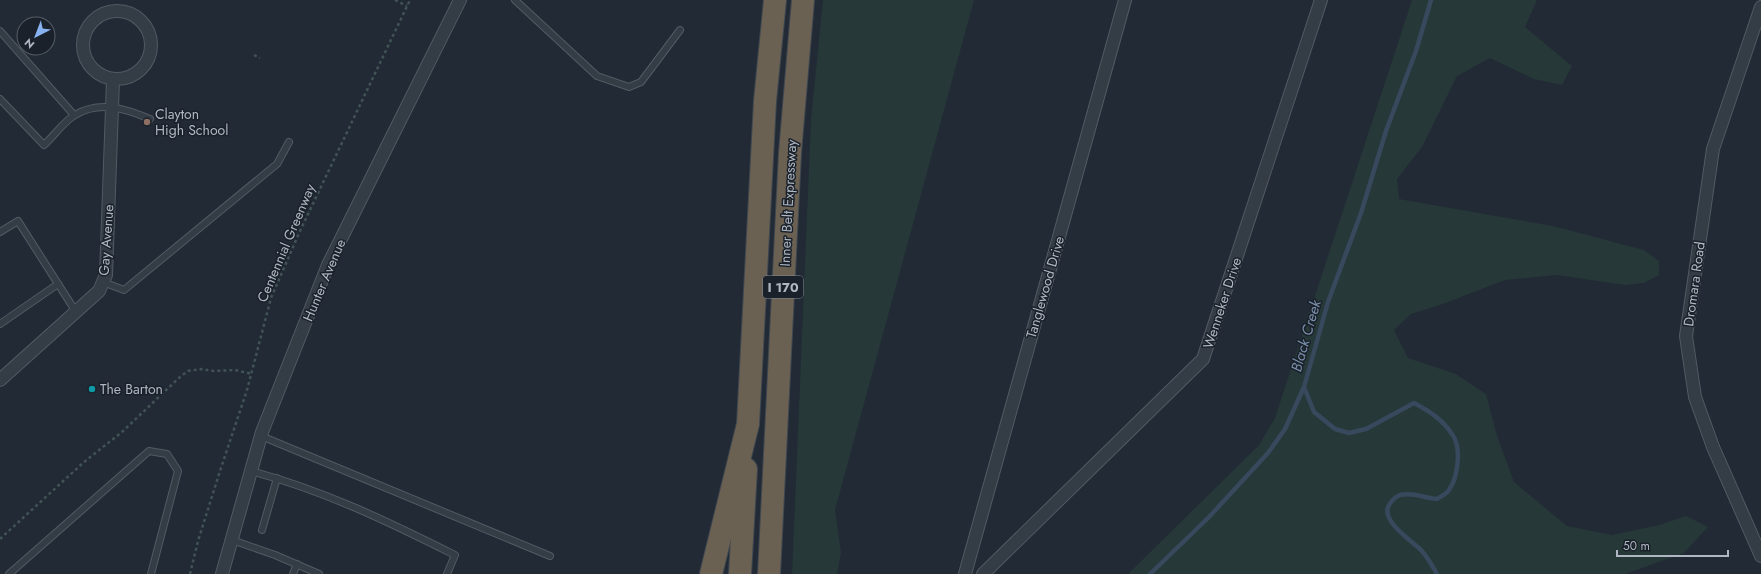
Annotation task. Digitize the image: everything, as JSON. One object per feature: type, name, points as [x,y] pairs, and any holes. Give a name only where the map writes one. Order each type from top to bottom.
[{"type":"highway","name":"Inner Belt Expressway","points":[[748,424],[764,108],[775,0]]},
{"type":"highway","name":"Inner Belt Expressway","points":[[769,574],[790,152],[803,0]]},
{"type":"highway","points":[[711,574],[748,424]]},
{"type":"highway","name":"I 170","points":[[740,574],[748,424]]},
{"type":"street","name":"Hunter Avenue","points":[[222,574],[261,436],[328,265],[460,0]]},
{"type":"street","name":"Tanglewood Drive","points":[[965,574],[1125,0]]},
{"type":"street","name":"Wenneker Drive","points":[[983,574],[1203,359],[1321,0]]},
{"type":"street","name":"Dromara Road","points":[[1761,7],[1713,149],[1686,336],[1695,396],[1713,447],[1761,556]]},
{"type":"street","points":[[110,11],[127,12],[138,18],[149,32],[151,43],[150,55],[139,72],[129,78],[113,80],[101,76],[89,66],[83,56],[82,41],[89,24],[98,16],[110,11]]},
{"type":"street","name":"Gay Avenue","points":[[0,380],[99,291],[106,275],[113,80]]},
{"type":"lane","points":[[515,0],[596,76],[629,87],[641,82],[680,30]]},
{"type":"lane","points":[[0,31],[74,115]]},
{"type":"lane","points":[[0,99],[44,146],[74,115],[88,109],[97,107],[129,110],[150,119]]},
{"type":"lane","points":[[103,282],[124,290],[277,164],[288,142]]},
{"type":"lane","points":[[0,232],[18,220],[76,312]]},
{"type":"lane","points":[[0,324],[58,284]]},
{"type":"lane","points":[[261,436],[550,556]]},
{"type":"lane","points":[[9,574],[148,451],[167,454],[178,471],[151,574]]},
{"type":"lane","points":[[251,471],[277,478],[375,515],[455,555],[447,574]]},
{"type":"lane","points":[[262,530],[277,478]]},
{"type":"lane","points":[[232,540],[320,574]]},
{"type":"lane","points":[[294,574],[296,564]]},
{"type":"path","points":[[395,0],[407,6]]},
{"type":"path","name":"Centennial Greenway","points":[[190,574],[206,513],[252,374],[271,298],[302,226],[410,0]]},
{"type":"path","points":[[254,55],[260,58]]},
{"type":"path","points":[[0,539],[84,462],[122,432],[181,376],[194,370],[236,370],[252,374]]},
{"type":"shaded area","points":[[823,0],[974,0],[835,510],[841,553],[837,574],[792,574],[811,120]]},
{"type":"shaded area","points":[[1412,0],[1537,0],[1525,27],[1572,66],[1562,85],[1534,79],[1490,58],[1457,76],[1422,147],[1397,179],[1399,199],[1553,226],[1644,250],[1659,261],[1659,275],[1644,283],[1625,285],[1557,275],[1505,280],[1443,304],[1411,314],[1394,330],[1408,358],[1456,374],[1486,394],[1497,436],[1514,482],[1567,526],[1612,535],[1659,525],[1686,516],[1708,527],[1684,553],[1625,574],[1128,574],[1259,445],[1275,418]]},
{"type":"waterway","name":"Black Creek","points":[[1431,0],[1416,51],[1386,131],[1361,213],[1328,302],[1304,387],[1314,412],[1335,429],[1349,433],[1366,429],[1414,403],[1435,416],[1452,434],[1457,446],[1458,462],[1455,478],[1448,491],[1437,499],[1405,494],[1400,495],[1391,502],[1387,511],[1393,524],[1421,550],[1437,574]]},
{"type":"waterway","points":[[1150,574],[1209,517],[1268,453],[1285,429],[1304,387]]},
{"type":"place","name":"Clayton High School","points":[[147,122]]},
{"type":"place","name":"The Barton","points":[[92,389]]}]
